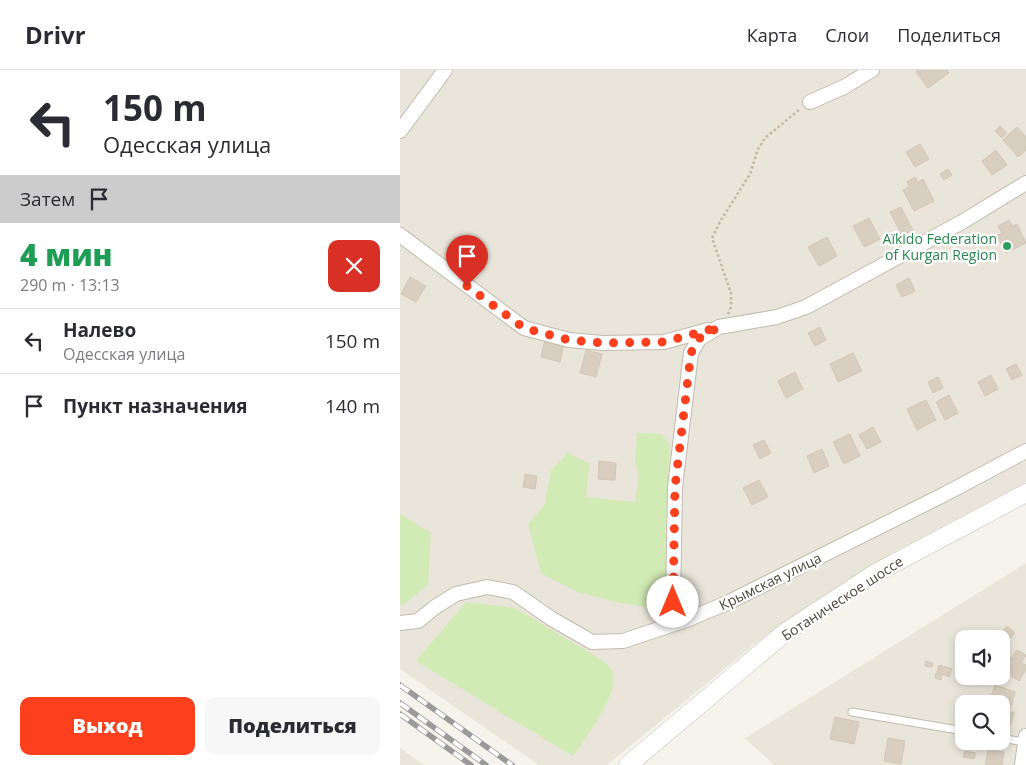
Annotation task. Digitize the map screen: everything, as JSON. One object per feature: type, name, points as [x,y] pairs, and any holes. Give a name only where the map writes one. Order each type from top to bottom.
[{"type":"street","points":[[400,131],[444,70]]},
{"type":"street","points":[[810,102],[844,87],[872,70]]},
{"type":"street","points":[[400,234],[524,328],[569,340],[603,343],[664,342],[719,327],[778,317],[806,307],[962,222],[1026,183]]},
{"type":"street","points":[[689,619],[673,602],[675,487],[691,353],[698,339],[719,327]]},
{"type":"street","name":"Крымская улица","points":[[400,623],[418,621],[435,607],[456,594],[487,587],[513,592],[552,619],[592,642],[623,641],[689,619],[729,602],[946,494],[1026,451]]},
{"type":"street","name":"Ботаническое шоссе","points":[[628,765],[788,631],[874,574],[1026,493]]},
{"type":"street","points":[[1022,765],[1025,739]]},
{"type":"lane","points":[[852,712],[955,730]]},
{"type":"lane","points":[[1010,738],[1025,739]]},
{"type":"path","points":[[719,327],[727,318],[731,307],[731,292],[712,238],[721,220],[741,191],[750,174],[758,149],[765,138],[810,102]]},
{"type":"shaded area","points":[[400,70],[1026,70],[1026,482],[892,553],[755,644],[607,765],[539,765],[400,669]]},
{"type":"shaded area","points":[[1026,563],[1026,765],[774,765],[745,738]]},
{"type":"shaded area","points":[[400,748],[424,765],[400,765]]},
{"type":"green space","points":[[637,433],[662,434],[670,445],[665,548],[667,593],[659,609],[620,603],[578,592],[541,573],[528,524],[544,506],[551,470],[568,453],[589,464],[586,497],[635,502],[639,474],[635,464]]},
{"type":"green space","points":[[400,514],[431,533],[428,585],[402,606],[400,604]]},
{"type":"green space","points":[[466,602],[515,608],[592,654],[611,668],[614,680],[607,702],[573,756],[416,661]]},
{"type":"building","points":[[918,70],[947,70],[949,73],[928,88],[916,72]]},
{"type":"building","points":[[1000,126],[1007,133],[1002,138],[995,131]]},
{"type":"building","points":[[1017,127],[1026,137],[1026,150],[1018,157],[1003,140]]},
{"type":"building","points":[[920,144],[929,159],[915,167],[906,152]]},
{"type":"building","points":[[996,150],[1007,165],[992,175],[982,161]]},
{"type":"building","points":[[948,169],[952,175],[944,180],[940,174]]},
{"type":"building","points":[[915,177],[918,182],[923,179],[934,201],[914,211],[903,190],[909,187],[907,182]]},
{"type":"building","points":[[901,207],[913,230],[902,235],[890,212]]},
{"type":"building","points":[[869,218],[880,239],[864,247],[853,226]]},
{"type":"building","points":[[1009,220],[1013,226],[1017,224],[1026,243],[1006,253],[997,236],[1002,233],[998,226]]},
{"type":"building","points":[[827,237],[837,256],[819,266],[808,247]]},
{"type":"building","points":[[410,277],[426,286],[416,302],[401,294]]},
{"type":"building","points":[[909,278],[915,291],[902,297],[896,285]]},
{"type":"building","points":[[820,327],[826,340],[815,346],[808,333]]},
{"type":"building","points":[[545,340],[564,344],[560,362],[541,357]]},
{"type":"building","points":[[586,350],[602,354],[596,377],[580,373]]},
{"type":"building","points":[[853,353],[862,371],[838,382],[830,364]]},
{"type":"building","points":[[1016,364],[1022,375],[1012,380],[1006,369]]},
{"type":"building","points":[[795,372],[803,389],[786,398],[778,381]]},
{"type":"building","points":[[991,375],[998,389],[985,396],[978,382]]},
{"type":"building","points":[[938,377],[943,388],[933,393],[928,382]]},
{"type":"building","points":[[949,395],[958,413],[945,420],[936,402]]},
{"type":"building","points":[[926,400],[936,420],[917,430],[907,409]]},
{"type":"building","points":[[873,427],[881,442],[867,449],[859,435]]},
{"type":"building","points":[[850,434],[860,456],[844,464],[833,442]]},
{"type":"building","points":[[764,440],[771,453],[760,459],[753,445]]},
{"type":"building","points":[[822,449],[829,466],[814,473],[807,456]]},
{"type":"building","points":[[599,461],[616,463],[615,480],[598,479]]},
{"type":"building","points":[[525,474],[537,476],[535,489],[523,487]]},
{"type":"building","points":[[759,480],[768,497],[752,505],[743,488]]},
{"type":"building","points":[[1007,626],[1015,633],[1010,639],[1010,630],[1004,630]]},
{"type":"building","points":[[1017,650],[1026,655],[1021,663],[1026,665],[1026,670],[1019,681],[1010,676],[1010,657],[1012,658]]},
{"type":"building","points":[[925,661],[933,663],[932,667],[925,666]]},
{"type":"building","points":[[939,665],[952,669],[949,677],[937,672]]},
{"type":"building","points":[[936,673],[942,675],[941,680],[935,678]]},
{"type":"building","points":[[995,685],[1015,692],[1010,709],[1010,695],[991,695]]},
{"type":"building","points":[[1010,712],[1014,713],[1010,727]]},
{"type":"building","points":[[835,717],[859,722],[854,744],[830,739]]},
{"type":"building","points":[[888,738],[905,741],[901,764],[884,761]]},
{"type":"building","points":[[988,750],[1004,752],[1002,765],[985,765]]},
{"type":"building","points":[[965,751],[976,753],[974,759],[963,757]]},
{"type":"railway","points":[[400,685],[512,765]]},
{"type":"railway","points":[[400,703],[486,765]]},
{"type":"railway","points":[[400,714],[471,765]]},
{"type":"place","name":"Aïkido Federation of Kurgan Region","points":[[1007,246]]},
{"type":"route","points":[[467,286],[524,328],[569,340],[603,343],[664,342],[719,327],[698,339],[691,353],[675,487],[673,602]]}]
